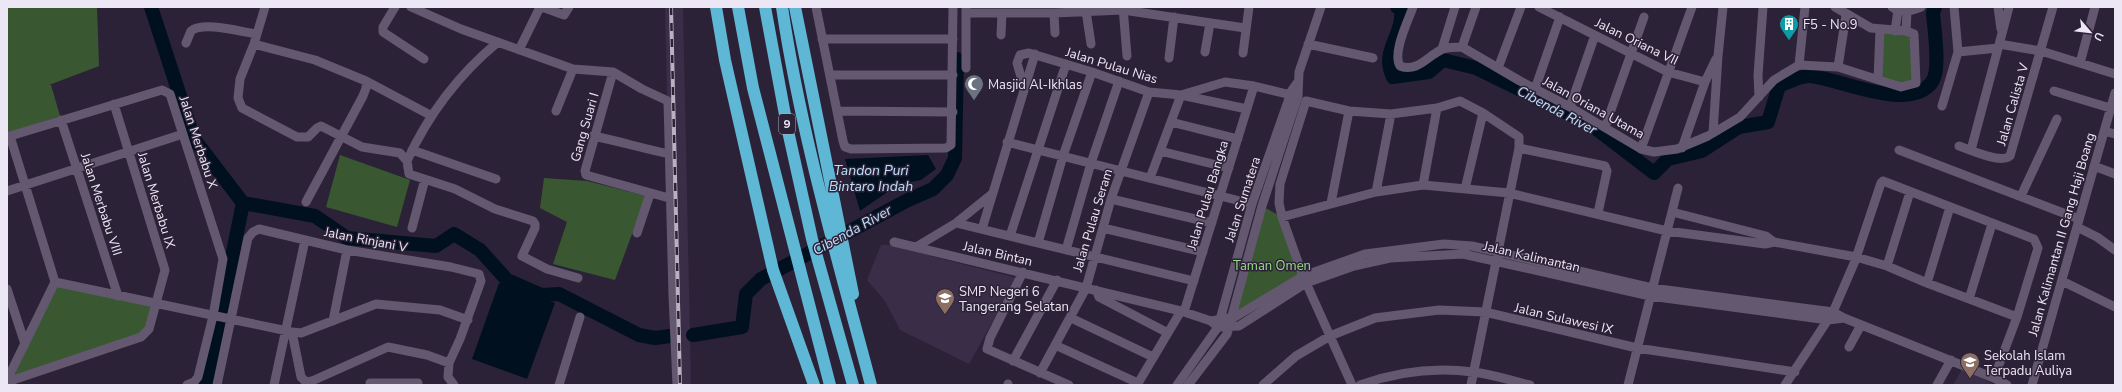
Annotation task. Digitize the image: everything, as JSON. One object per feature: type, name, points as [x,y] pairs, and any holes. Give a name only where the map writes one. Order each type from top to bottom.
[{"type":"highway","points":[[716,7],[725,60],[773,270],[814,385]]},
{"type":"highway","points":[[738,7],[753,88],[830,385]]},
{"type":"highway","name":"9","points":[[765,7],[788,131],[812,239],[853,385]]},
{"type":"highway","name":"9","points":[[782,7],[805,126],[830,229],[844,271],[871,385]]},
{"type":"highway","points":[[795,7],[836,208],[844,271]]},
{"type":"street","points":[[265,7],[254,44],[240,79],[238,102],[242,108],[297,137],[308,137],[321,126],[362,147],[400,153],[407,161],[409,174],[455,189],[495,209],[533,221],[535,228],[522,256],[547,269],[578,278]]},
{"type":"street","points":[[395,7],[383,27],[383,32],[424,59]]},
{"type":"street","points":[[519,50],[541,7],[564,15],[569,7]]},
{"type":"street","points":[[816,7],[844,145],[851,149],[946,148],[951,145],[953,112],[953,7]]},
{"type":"street","points":[[1243,53],[1245,28],[1249,7]]},
{"type":"street","name":"Jalan Sumatera","points":[[1188,385],[1224,340],[1229,328],[1297,82],[1321,7]]},
{"type":"street","points":[[1413,7],[1398,53],[1397,61],[1400,66],[1413,67],[1442,49],[1453,47],[1462,48],[1476,7]]},
{"type":"street","points":[[1442,49],[1455,7]]},
{"type":"street","points":[[1498,68],[1521,7]]},
{"type":"street","name":"Jalan Oriana VII","points":[[1539,7],[1668,72],[1705,82]]},
{"type":"street","points":[[1641,149],[1692,7]]},
{"type":"street","points":[[1713,133],[1723,7]]},
{"type":"street","points":[[1759,97],[1758,75],[1763,7]]},
{"type":"street","points":[[1805,7],[1799,65],[1838,67],[1901,87],[1916,84],[1915,36],[1906,31],[1880,30],[1864,25],[1834,7]]},
{"type":"street","points":[[1899,10],[1921,7]]},
{"type":"street","points":[[1942,106],[1958,52],[1954,7]]},
{"type":"street","points":[[1998,7],[2000,43]]},
{"type":"street","points":[[1971,150],[2009,7]]},
{"type":"street","name":"Jalan Calista V","points":[[1959,146],[1999,159],[2010,156],[2053,7]]},
{"type":"street","points":[[2080,63],[2094,7]]},
{"type":"street","points":[[414,8],[461,29],[573,69],[613,72],[642,89],[668,101],[677,385]]},
{"type":"street","points":[[966,68],[966,10],[1002,13],[1054,13],[1123,9],[1245,28]]},
{"type":"street","points":[[1123,9],[1127,56]]},
{"type":"street","points":[[1899,10],[1906,31]]},
{"type":"street","points":[[1895,31],[1899,10]]},
{"type":"street","points":[[1086,11],[1091,44]]},
{"type":"street","points":[[1002,13],[1002,35]]},
{"type":"street","points":[[1054,13],[1055,32]]},
{"type":"street","points":[[1838,67],[1846,15]]},
{"type":"street","points":[[1535,89],[1560,17]]},
{"type":"street","points":[[1605,127],[1644,17]]},
{"type":"street","points":[[1169,58],[1174,18]]},
{"type":"street","points":[[1204,52],[1210,22]]},
{"type":"street","points":[[186,43],[191,31],[200,27],[210,26],[257,34]]},
{"type":"street","points":[[1878,79],[1880,30]]},
{"type":"street","points":[[1570,107],[1595,35]]},
{"type":"street","points":[[822,39],[953,39]]},
{"type":"street","points":[[407,161],[430,115],[456,82],[477,60],[498,42]]},
{"type":"street","points":[[1958,52],[2000,43],[2041,51],[2115,74]]},
{"type":"street","points":[[254,44],[315,60],[366,81],[430,115]]},
{"type":"street","points":[[1308,44],[1373,58]]},
{"type":"street","name":"Jalan Oriana Utama","points":[[1462,48],[1570,107],[1641,149],[1658,152],[1682,148],[1713,133],[1740,116],[1774,80],[1799,65]]},
{"type":"street","points":[[982,229],[1035,54],[1023,53],[1018,58],[1017,63],[1024,87]]},
{"type":"street","name":"Jalan Pulau Nias","points":[[1035,54],[1149,92],[1182,95],[1221,83],[1254,86],[1294,95]]},
{"type":"street","points":[[1682,148],[1705,82],[1718,56]]},
{"type":"street","points":[[1010,236],[1037,149],[1066,64]]},
{"type":"street","points":[[556,111],[573,69]]},
{"type":"street","name":"Gang Suari I","points":[[613,72],[593,136],[585,171],[586,175],[650,194],[670,198]]},
{"type":"street","points":[[1038,243],[1063,156],[1092,72]]},
{"type":"street","points":[[830,75],[953,75]]},
{"type":"street","points":[[306,202],[363,96],[366,88],[366,81]]},
{"type":"street","points":[[1066,250],[1092,163],[1119,81]]},
{"type":"street","name":"Jalan Pulau Bangka","points":[[1137,384],[1168,333],[1183,312],[1194,281],[1254,86]]},
{"type":"street","name":"Jalan Merbabu X","points":[[8,136],[162,90],[167,92],[171,97],[223,259],[221,318]]},
{"type":"street","points":[[2054,91],[2112,113]]},
{"type":"street","name":"Jalan Pulau Seram","points":[[1040,373],[1086,288],[1120,171],[1149,92]]},
{"type":"street","name":"Jalan Kalimantan II Gang Haji Boang","points":[[2032,385],[2104,131],[2112,113],[2115,93]]},
{"type":"street","points":[[1150,178],[1182,95],[1247,109]]},
{"type":"street","name":"Jalan Sumatera","points":[[1177,385],[1217,322],[1252,204],[1294,95]]},
{"type":"street","points":[[1352,385],[1305,279],[1282,217],[1279,203],[1280,184],[1306,101],[1349,111],[1391,114],[1437,108],[1460,101],[1483,113],[1518,136],[1519,144],[1471,385]]},
{"type":"street","name":"Jalan Merbabu IX","points":[[7,381],[141,337],[149,329],[165,270],[114,104]]},
{"type":"street","points":[[1424,185],[1437,108]]},
{"type":"street","points":[[837,111],[953,112]]},
{"type":"street","points":[[1331,203],[1349,111]]},
{"type":"street","points":[[1465,189],[1483,113]]},
{"type":"street","points":[[1376,192],[1391,114]]},
{"type":"street","points":[[2021,196],[2057,119]]},
{"type":"street","name":"Jalan Merbabu VIII","points":[[61,120],[118,296]]},
{"type":"street","points":[[1171,122],[1238,139]]},
{"type":"street","points":[[2104,131],[2115,134]]},
{"type":"street","points":[[7,191],[182,134]]},
{"type":"street","points":[[7,381],[55,282],[8,136]]},
{"type":"street","points":[[593,136],[621,142],[634,147],[670,154]]},
{"type":"street","points":[[1008,142],[1252,204]]},
{"type":"street","points":[[1519,144],[1605,166],[1607,171],[1598,213]]},
{"type":"street","points":[[412,150],[496,179]]},
{"type":"street","points":[[1899,150],[2021,196],[2078,223],[2115,250]]},
{"type":"street","points":[[1160,151],[1229,168]]},
{"type":"street","points":[[2094,166],[2115,174]]},
{"type":"street","points":[[412,228],[425,180]]},
{"type":"street","points":[[1784,385],[1795,372],[1833,312],[1856,257],[1881,183],[1886,182],[2034,239],[2038,248],[2017,317],[1994,378]]},
{"type":"street","points":[[1282,217],[1376,192],[1424,185],[1509,193],[1598,213],[1666,231],[1765,244],[1774,242],[1856,257],[1887,266],[1926,283],[2017,317]]},
{"type":"street","points":[[1628,385],[1678,188]]},
{"type":"street","points":[[1887,266],[1910,192]]},
{"type":"street","points":[[916,247],[956,223],[992,193]]},
{"type":"street","points":[[637,233],[650,194]]},
{"type":"street","points":[[1111,199],[1212,223]]},
{"type":"street","points":[[1926,283],[1950,207]]},
{"type":"street","points":[[1672,212],[1766,236],[1774,242]]},
{"type":"street","points":[[956,223],[1194,281]]},
{"type":"street","points":[[1970,299],[1992,224]]},
{"type":"street","points":[[1103,228],[1203,252]]},
{"type":"street","name":"Jalan Rinjani V","points":[[221,318],[248,238],[253,232],[259,229],[347,250],[477,272],[481,281],[468,320]]},
{"type":"street","points":[[274,385],[290,332],[305,240]]},
{"type":"street","name":"Jalan Bintan","points":[[894,242],[1057,280],[1183,312],[1217,322],[1229,328]]},
{"type":"street","name":"Jalan Kalimantan","points":[[1231,318],[1239,316],[1305,279],[1365,254],[1444,244],[1472,246],[1497,250],[1651,292],[1833,312],[1861,325],[1994,378],[2007,385]]},
{"type":"street","points":[[333,321],[347,250]]},
{"type":"street","name":"Jalan Kalimantan","points":[[1229,328],[1239,326],[1305,279],[1390,258],[1463,254],[1651,292],[1828,320],[1844,318]]},
{"type":"street","points":[[1023,272],[986,346],[989,351],[1069,385]]},
{"type":"street","points":[[1013,361],[1057,280]]},
{"type":"street","points":[[2062,281],[2115,307]]},
{"type":"street","points":[[55,282],[221,318],[301,333],[370,306],[381,304],[440,310],[468,320],[449,363],[448,377],[454,385]]},
{"type":"street","points":[[7,289],[25,344]]},
{"type":"street","points":[[1096,290],[1099,297],[1168,333]]},
{"type":"street","name":"Jalan Sulawesi IX","points":[[1263,385],[1296,356],[1330,336],[1375,318],[1439,310],[1485,312],[1637,348],[1795,372]]},
{"type":"street","points":[[559,385],[580,317]]},
{"type":"street","points":[[186,385],[194,382],[198,377],[221,318]]},
{"type":"street","points":[[217,385],[221,318]]},
{"type":"street","points":[[1071,318],[1153,357]]},
{"type":"street","name":"Jalan Bintan","points":[[1217,322],[1231,318]]},
{"type":"street","points":[[1849,347],[1861,325]]},
{"type":"street","points":[[290,332],[301,377],[306,382],[312,381],[388,348],[427,355],[449,363]]},
{"type":"street","points":[[1055,345],[1137,384]]},
{"type":"street","points":[[1937,385],[1951,360]]},
{"type":"street","points":[[1360,385],[1388,376],[1437,370],[1474,372],[1530,385]]},
{"type":"street","points":[[370,383],[418,383]]},
{"type":"shaded area","points":[[665,7],[683,7],[691,385],[674,385]]},
{"type":"shaded area","name":"SMP Negeri 6 Tangerang Selatan","points":[[881,245],[910,245],[931,256],[1017,278],[969,364],[900,330],[885,301],[867,280]]},
{"type":"shaded area","name":"Sekolah Islam Terpadu Auliya","points":[[1962,369],[1973,373],[1994,385],[1953,385]]},
{"type":"green space","points":[[7,7],[97,7],[99,66],[49,85],[51,85],[60,116],[7,134]]},
{"type":"green space","points":[[1882,32],[1911,34],[1915,83],[1901,85],[1879,78]]},
{"type":"green space","points":[[340,155],[410,180],[397,227],[326,207]]},
{"type":"green space","points":[[544,178],[587,181],[646,196],[615,280],[553,264],[567,222],[540,208]]},
{"type":"green space","name":"Taman Omen","points":[[1262,206],[1282,217],[1303,276],[1231,318]]},
{"type":"green space","points":[[56,286],[152,306],[144,332],[14,376]]},
{"type":"water","name":"Tandon Puri Bintaro Indah","points":[[928,155],[936,169],[921,180],[899,184],[860,211],[845,159]]},
{"type":"water","points":[[499,283],[555,303],[527,379],[472,359]]},
{"type":"waterway","points":[[151,7],[194,139],[243,203],[206,385]]},
{"type":"waterway","name":"Cibenda River","points":[[1397,7],[1401,10],[1401,19],[1389,59],[1393,77],[1429,72],[1443,60],[1476,68],[1590,124],[1654,173],[1668,159],[1702,151],[1739,127],[1768,122],[1779,86],[1798,78],[1806,76],[1823,78],[1874,92],[1891,95],[1908,95],[1921,91],[1932,82],[1935,76],[1937,59],[1933,13],[1935,7]]},
{"type":"waterway","name":"Cibenda River","points":[[693,335],[742,327],[746,294],[761,279],[906,201],[933,189],[947,175],[955,158],[957,59]]},
{"type":"waterway","name":"Cibenda River","points":[[243,203],[315,216],[347,238],[436,246],[454,234],[480,250],[507,280],[541,295],[559,294],[639,335],[655,338],[670,336]]},
{"type":"railway","points":[[671,7],[680,385]]},
{"type":"place","name":"F5 - No.9","points":[[1789,41]]},
{"type":"place","name":"Masjid Al-Ikhlas","points":[[974,101]]},
{"type":"place","name":"SMP Negeri 6 Tangerang Selatan","points":[[945,315]]},
{"type":"place","name":"Sekolah Islam Terpadu Auliya","points":[[1970,379]]}]
